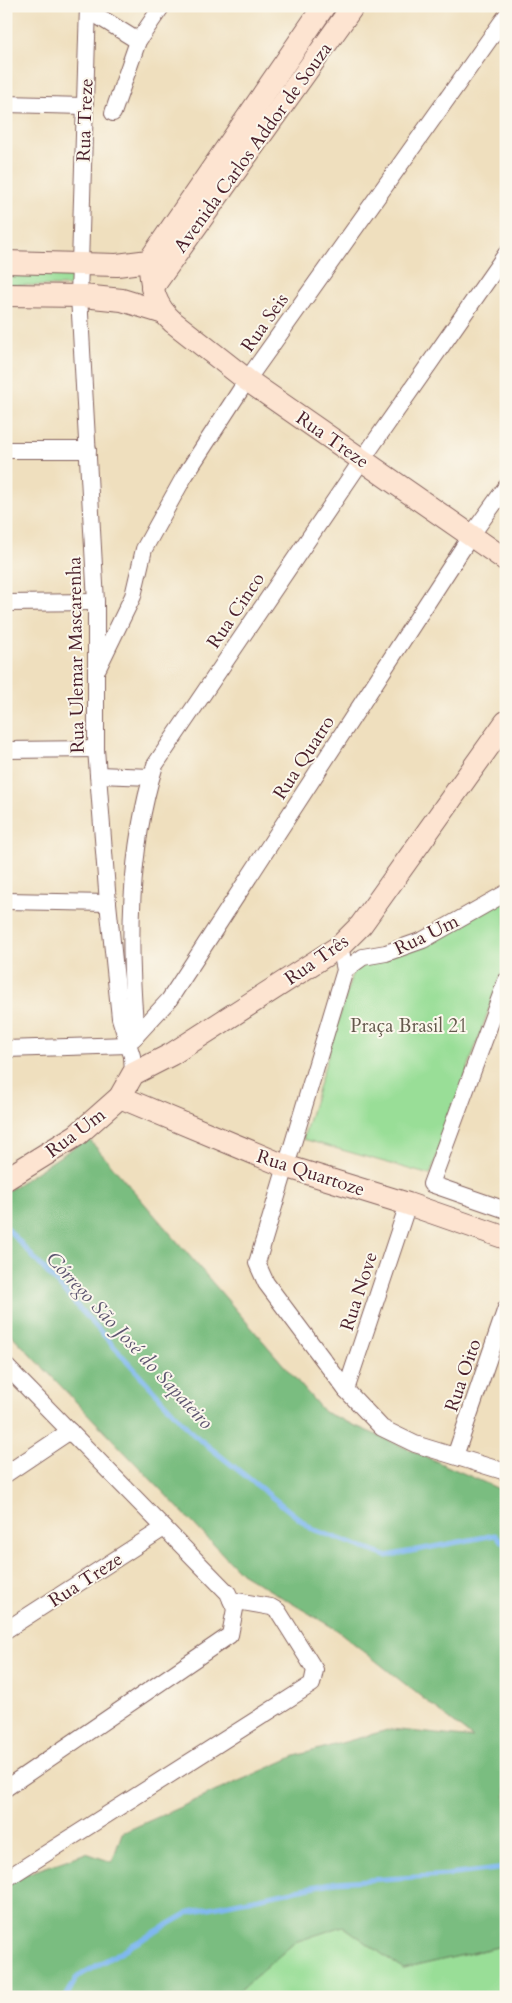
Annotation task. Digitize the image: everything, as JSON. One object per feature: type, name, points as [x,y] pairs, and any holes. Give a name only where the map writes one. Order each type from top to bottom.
[{"type":"street","points":[[113,112],[138,41],[162,6]]},
{"type":"street","name":"Avenida Carlos Addor de Souza","points":[[148,261],[324,6]]},
{"type":"street","name":"Avenida Carlos Addor de Souza","points":[[152,288],[353,6]]},
{"type":"street","points":[[88,8],[138,41]]},
{"type":"street","name":"Rua Treze","points":[[80,263],[88,8]]},
{"type":"street","name":"Rua Seis","points":[[96,672],[133,596],[144,549],[184,477],[247,380],[506,16]]},
{"type":"street","points":[[6,104],[84,106]]},
{"type":"street","name":"Rua Cinco","points":[[132,1040],[130,912],[137,848],[147,791],[156,765],[362,460],[506,254]]},
{"type":"street","points":[[6,262],[117,264],[148,261],[154,297],[164,313]]},
{"type":"street","name":"Rua Ulemar Mascarenha","points":[[80,263],[96,602],[96,749],[108,903],[120,1018],[132,1040]]},
{"type":"street","points":[[81,296],[152,288]]},
{"type":"street","points":[[6,296],[81,296],[122,300],[164,313]]},
{"type":"street","name":"Rua Treze","points":[[164,313],[247,380],[470,537],[506,560]]},
{"type":"street","points":[[6,450],[88,450]]},
{"type":"street","name":"Rua Quatro","points":[[132,1040],[170,1000],[470,537],[506,487]]},
{"type":"street","points":[[6,603],[96,602]]},
{"type":"street","name":"Rua Três","points":[[132,1074],[172,1054],[340,946],[361,925],[506,722]]},
{"type":"street","points":[[6,750],[96,749]]},
{"type":"street","points":[[98,775],[151,778]]},
{"type":"street","name":"Rua Um","points":[[345,970],[363,956],[386,953],[423,940],[506,893]]},
{"type":"street","points":[[6,901],[108,903]]},
{"type":"street","points":[[340,946],[345,970],[257,1263],[266,1283],[346,1390],[382,1428],[415,1444],[506,1472]]},
{"type":"street","points":[[506,981],[431,1184],[506,1210]]},
{"type":"street","points":[[6,1049],[132,1040],[132,1074]]},
{"type":"street","name":"Rua Um","points":[[6,1180],[77,1135],[120,1097],[132,1074]]},
{"type":"street","name":"Rua Quartoze","points":[[120,1097],[285,1166],[408,1204],[506,1238]]},
{"type":"street","name":"Rua Nove","points":[[346,1390],[408,1204]]},
{"type":"street","name":"Rua Oito","points":[[456,1456],[506,1308]]},
{"type":"street","points":[[6,1366],[228,1593],[235,1609],[230,1636],[6,1788]]},
{"type":"street","points":[[6,1474],[70,1431]]},
{"type":"street","name":"Rua Treze","points":[[6,1630],[164,1528]]},
{"type":"street","points":[[6,1879],[312,1684],[315,1670],[278,1611],[271,1607],[230,1600]]},
{"type":"green space","points":[[6,265],[73,266],[72,286],[6,285]]},
{"type":"green space","name":"Praça Brasil 21","points":[[506,898],[506,961],[430,1175],[303,1139],[354,968]]},
{"type":"green space","points":[[88,1138],[324,1412],[506,1492],[506,1945],[403,1969],[343,1926],[295,1942],[239,1991],[236,1997],[6,1997],[6,1881],[86,1853],[112,1862],[122,1833],[295,1756],[391,1729],[473,1738],[337,1630],[241,1573],[6,1329],[6,1192]]},
{"type":"green space","points":[[343,1926],[403,1969],[506,1945],[506,1997],[236,1997],[239,1991],[295,1942]]},
{"type":"waterway","name":"Córrego São José do Sapateiro","points":[[6,1227],[193,1434],[312,1529],[386,1556],[495,1535],[506,1545]]},
{"type":"waterway","name":"Córrego São José do Sapateiro","points":[[66,1997],[77,1977],[190,1912],[336,1882],[447,1875],[506,1868]]}]
